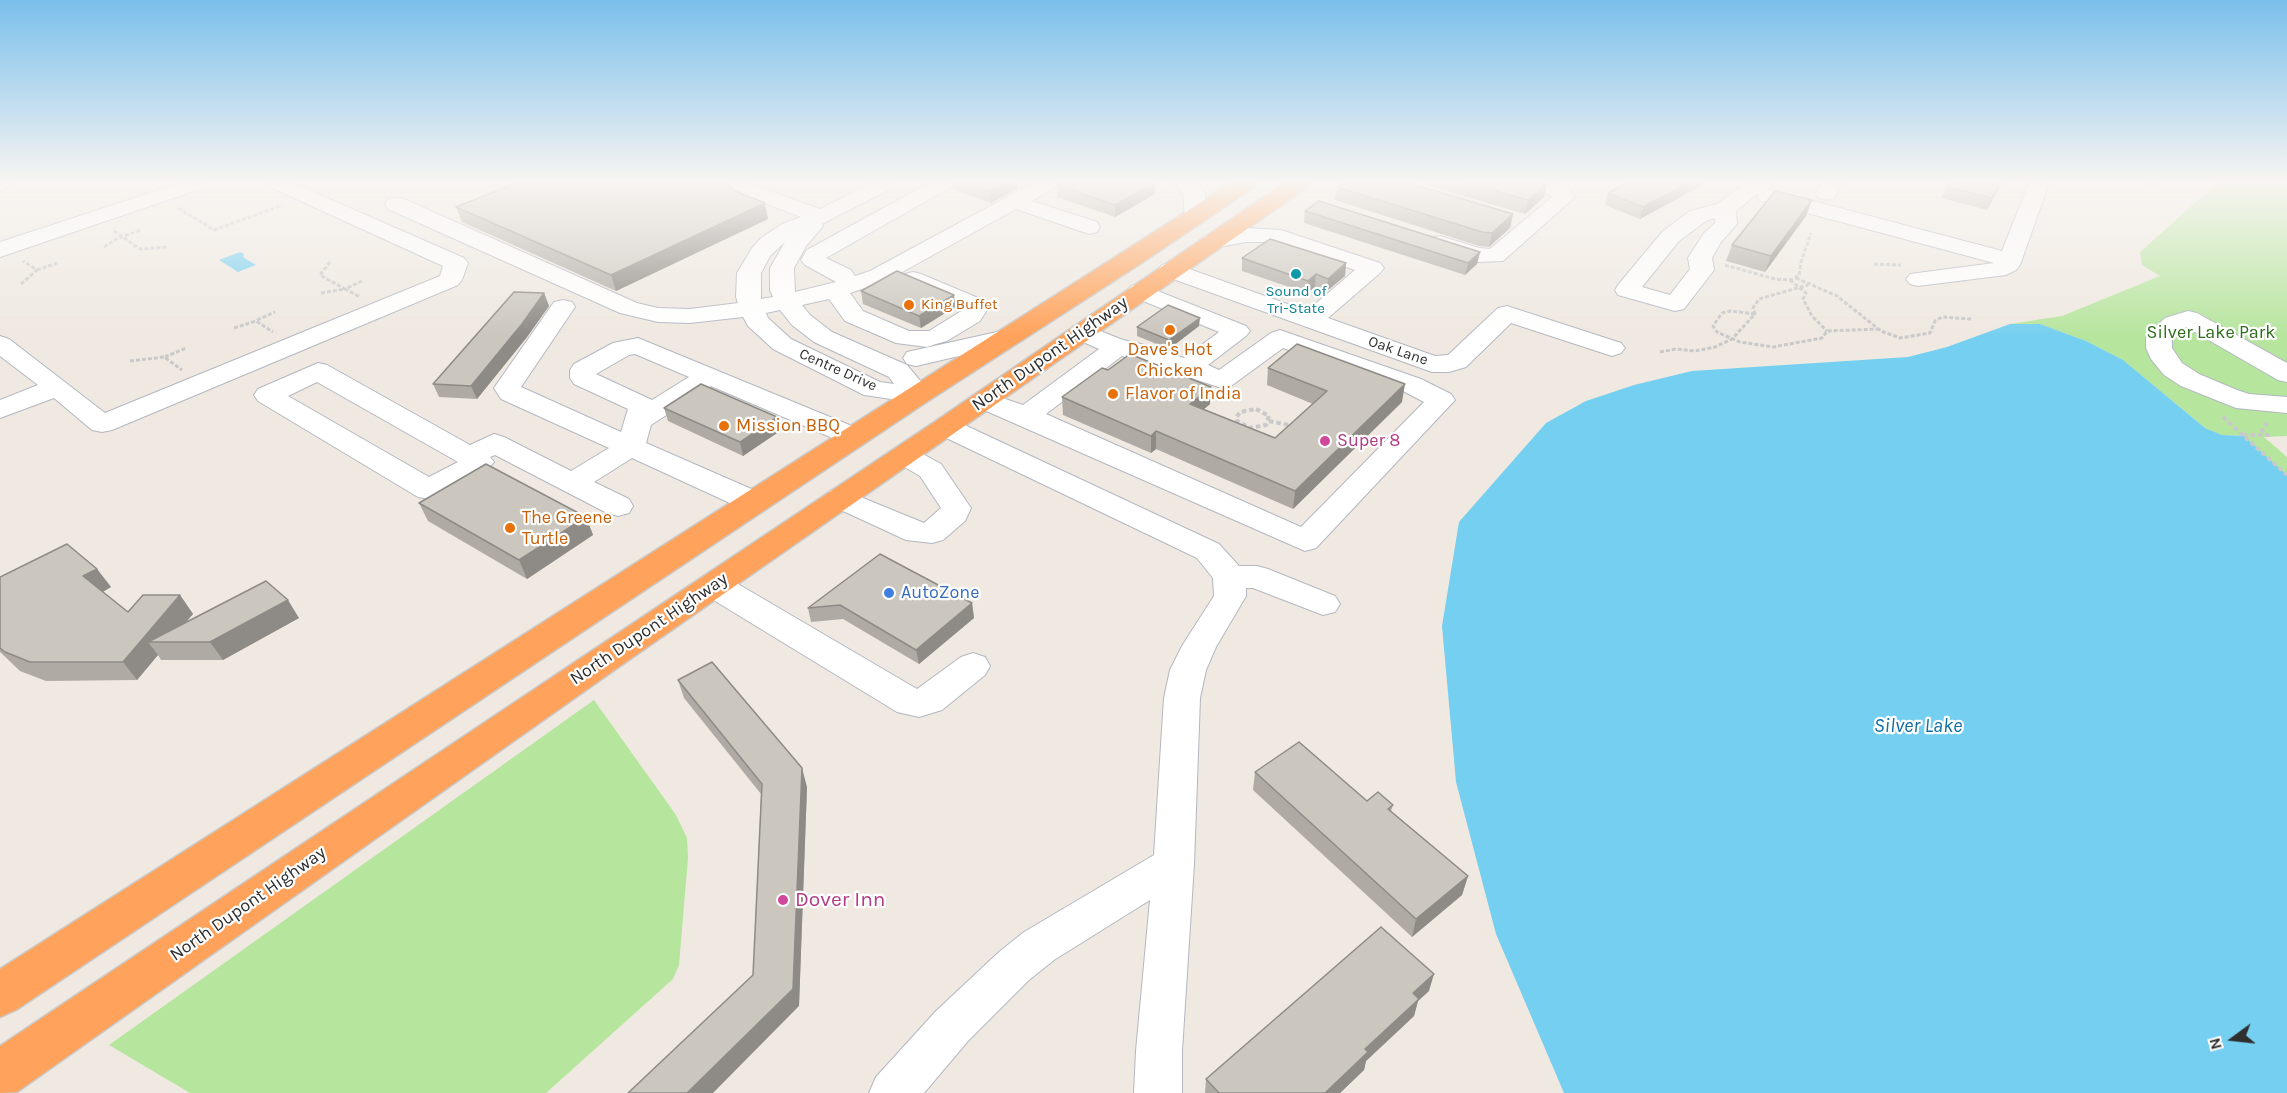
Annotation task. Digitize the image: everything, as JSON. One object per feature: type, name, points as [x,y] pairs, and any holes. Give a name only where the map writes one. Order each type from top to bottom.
[{"type":"highway","name":"North Dupont Highway","points":[[0,995],[918,395],[1006,339],[1183,234]]},
{"type":"highway","name":"North Dupont Highway","points":[[0,1075],[985,400],[1170,270],[1198,234]]},
{"type":"highway","points":[[1170,270],[1171,256],[1200,234]]},
{"type":"highway","points":[[946,427],[946,414],[952,398],[1006,339]]},
{"type":"highway","points":[[900,458],[922,420],[923,406],[918,395]]},
{"type":"street","points":[[3,250],[49,234]]},
{"type":"street","points":[[0,344],[102,424],[450,280],[456,263],[391,234]]},
{"type":"street","points":[[465,234],[643,312],[690,316],[751,309],[842,288],[891,270],[956,234]]},
{"type":"street","name":"Centre Drive","points":[[783,234],[760,253],[749,273],[747,285],[751,309],[765,330],[798,353],[874,389],[918,395]]},
{"type":"street","name":"Centre Drive","points":[[806,234],[785,258],[780,279],[787,301],[801,320],[817,333],[898,371],[918,395]]},
{"type":"street","points":[[851,234],[815,255],[813,260],[843,275],[842,288],[854,316],[905,338],[915,339],[938,336],[971,316],[975,310],[974,305],[967,301],[891,270]]},
{"type":"street","points":[[1244,234],[1272,235],[1372,268],[1311,321]]},
{"type":"street","points":[[1420,237],[1477,255],[1495,256],[1521,234]]},
{"type":"street","points":[[1674,234],[1627,290],[1674,304],[1702,270],[1700,258],[1716,234]]},
{"type":"street","points":[[1920,234],[2010,260]]},
{"type":"street","points":[[1961,246],[1967,234]]},
{"type":"street","points":[[1918,279],[1998,270],[2008,265],[2020,234]]},
{"type":"street","name":"Oak Lane","points":[[1170,270],[1432,364],[1441,365],[1457,361],[1507,313],[1612,348]]},
{"type":"street","points":[[1140,291],[1237,331],[1189,367]]},
{"type":"street","points":[[563,307],[507,388],[511,393],[634,434],[754,502]]},
{"type":"street","points":[[2279,413],[2199,385],[2173,369],[2164,359],[2159,348],[2159,337],[2174,323],[2188,318],[2287,374]]},
{"type":"street","points":[[985,400],[1026,416],[1305,541],[1441,400],[1412,385],[1280,338],[1222,380],[1140,351],[1117,347],[1081,332]]},
{"type":"street","points":[[870,359],[926,357],[1006,339]]},
{"type":"street","points":[[634,434],[643,406],[583,378],[583,370],[622,348],[638,346],[854,437]]},
{"type":"street","points":[[1026,416],[1117,347]]},
{"type":"street","points":[[318,371],[470,457],[479,462],[429,490],[268,394],[318,371]]},
{"type":"street","points":[[572,483],[709,376]]},
{"type":"street","points":[[0,410],[57,387]]},
{"type":"street","points":[[946,427],[1208,551],[1224,567],[1229,577],[1230,596],[1199,645],[1188,670],[1182,698],[1174,864],[1159,1051],[1158,1093]]},
{"type":"street","points":[[470,457],[494,443],[618,506]]},
{"type":"street","points":[[842,498],[917,532],[932,533],[954,514],[957,508],[931,470],[900,458]]},
{"type":"street","points":[[1229,577],[1257,577],[1323,604]]},
{"type":"street","points":[[714,585],[910,702],[919,703],[929,700],[973,666]]},
{"type":"street","points":[[893,1093],[952,1026],[1014,966],[1039,946],[1174,864]]},
{"type":"path","points":[[118,234],[140,249],[167,247]]},
{"type":"path","points":[[104,247],[128,234]]},
{"type":"path","points":[[1717,263],[1775,279],[1790,280],[1799,276],[1801,262],[1811,234]]},
{"type":"path","points":[[3,250],[37,270]]},
{"type":"path","points":[[330,262],[320,275],[382,309]]},
{"type":"path","points":[[21,284],[37,270],[57,263]]},
{"type":"path","points":[[1796,278],[1837,296],[1879,329],[1900,338],[1930,333],[1935,321],[1942,317],[1971,319]]},
{"type":"path","points":[[321,293],[345,289],[362,280]]},
{"type":"path","points":[[1790,280],[1806,294],[1803,298],[1812,316],[1827,331],[1879,329]]},
{"type":"path","points":[[1755,314],[1753,308],[1759,299],[1809,285]]},
{"type":"path","points":[[1755,314],[1730,311],[1722,313],[1713,326],[1717,332],[1755,346],[1791,345],[1822,338],[1827,331]]},
{"type":"path","points":[[234,328],[275,312]]},
{"type":"path","points":[[1660,352],[1676,349],[1695,351],[1715,347],[1732,339],[1755,314]]},
{"type":"path","points":[[256,321],[294,346]]},
{"type":"path","points":[[130,361],[164,357],[186,348]]},
{"type":"path","points":[[164,357],[196,386]]},
{"type":"path","points":[[1226,421],[1236,419],[1240,412],[1250,409],[1266,413],[1269,421]]},
{"type":"path","points":[[2279,413],[2262,430],[2268,435],[2243,436],[2287,475]]},
{"type":"path","points":[[1236,419],[1240,424],[1250,428],[1262,427],[1269,421]]},
{"type":"path","points":[[1269,421],[1302,429]]},
{"type":"green space","name":"Silver Lake Park","points":[[2160,234],[2287,234],[2287,436],[2264,437],[2287,457],[2287,475],[2244,436],[2222,435],[2205,428],[2123,360],[2086,341],[2040,324],[2010,324],[2062,316],[2160,276],[2142,265],[2140,252]]},
{"type":"green space","points":[[594,700],[676,815],[687,838],[688,858],[679,965],[673,979],[546,1093],[190,1093],[109,1045]]},
{"type":"water","points":[[240,252],[244,254],[243,257],[256,265],[238,272],[219,260]]},
{"type":"water","name":"Silver Lake","points":[[2010,324],[2040,324],[2086,341],[2123,360],[2205,428],[2222,435],[2244,436],[2287,475],[2287,1093],[1564,1093],[1496,934],[1456,782],[1442,626],[1459,522],[1546,423],[1586,401],[1634,385],[1692,371],[1908,357],[1947,347]]},
{"type":"building","points":[[518,234],[699,234],[611,275]]},
{"type":"building","points":[[1377,234],[1423,234],[1480,252],[1468,263]]},
{"type":"building","points":[[1741,234],[1787,234],[1771,256],[1732,245]]},
{"type":"building","points":[[1270,239],[1346,263],[1328,279],[1316,274],[1308,281],[1242,258]]},
{"type":"building","points":[[897,271],[954,295],[919,316],[861,291]]},
{"type":"building","points":[[514,292],[544,293],[522,324],[471,386],[433,384]]},
{"type":"building","points":[[1168,305],[1200,318],[1169,340],[1137,327]]},
{"type":"building","points":[[1297,344],[1405,384],[1295,491],[1156,431],[1151,436],[1062,397],[1102,368],[1108,370],[1130,354],[1211,387],[1190,404],[1275,438],[1327,391],[1268,368]]},
{"type":"building","points":[[701,384],[777,417],[740,442],[664,408]]},
{"type":"building","name":"The Greene Turtle","points":[[486,464],[586,517],[519,560],[419,503]]},
{"type":"building","points":[[67,544],[97,569],[83,576],[128,612],[143,595],[180,595],[123,662],[30,662],[0,648],[0,577]]},
{"type":"building","name":"AutoZone","points":[[880,554],[972,603],[916,650],[840,605],[808,608]]},
{"type":"building","points":[[266,581],[288,600],[210,642],[148,642]]},
{"type":"building","name":"Dover Inn","points":[[712,662],[802,768],[793,989],[687,1093],[628,1093],[753,975],[762,784],[678,680]]},
{"type":"building","points":[[1299,742],[1367,801],[1378,792],[1393,805],[1388,809],[1468,876],[1416,919],[1255,772]]},
{"type":"building","points":[[1381,927],[1434,974],[1413,993],[1419,999],[1365,1049],[1368,1052],[1325,1093],[1219,1093],[1206,1079]]},
{"type":"place","name":"Sound of Tri-State","points":[[1296,274]]},
{"type":"place","name":"King Buffet","points":[[909,305]]},
{"type":"place","name":"Dave's Hot Chicken","points":[[1170,330]]},
{"type":"place","name":"Flavor of India","points":[[1113,394]]},
{"type":"place","name":"Mission BBQ","points":[[724,426]]},
{"type":"place","name":"Super 8","points":[[1325,441]]},
{"type":"place","name":"The Greene Turtle","points":[[510,528]]},
{"type":"place","name":"AutoZone","points":[[889,593]]},
{"type":"place","name":"Dover Inn","points":[[783,900]]}]
